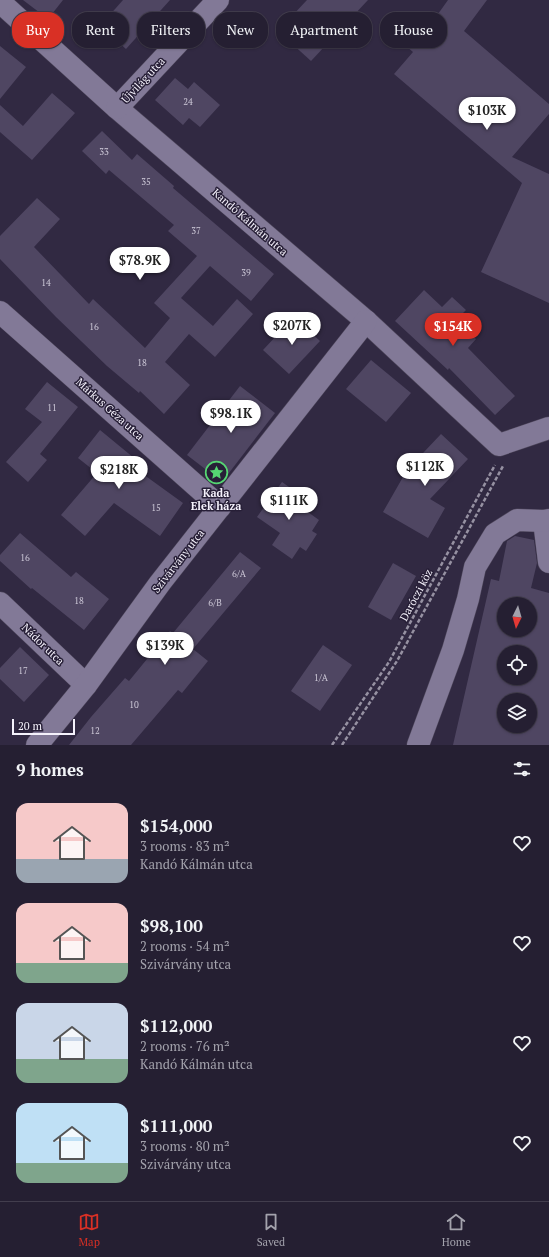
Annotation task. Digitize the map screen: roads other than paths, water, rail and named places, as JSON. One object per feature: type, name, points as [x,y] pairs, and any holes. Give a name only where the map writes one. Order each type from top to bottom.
[{"type":"street","name":"Újvilág utca","points":[[117,108],[218,0]]},
{"type":"street","name":"Kandó Kálmán utca","points":[[0,2],[117,108],[366,321],[498,445],[549,428]]},
{"type":"street","name":"Márkus Géza utca","points":[[0,312],[220,507]]},
{"type":"street","name":"Szivárvány utca","points":[[37,745],[86,685],[160,583],[366,321]]},
{"type":"street","points":[[418,745],[453,650],[468,598],[475,566],[495,534],[517,520],[547,521],[549,562]]},
{"type":"street","name":"Nádor utca","points":[[0,603],[86,685]]},
{"type":"place","name":"Kada Elek háza","points":[[216,473]]}]
